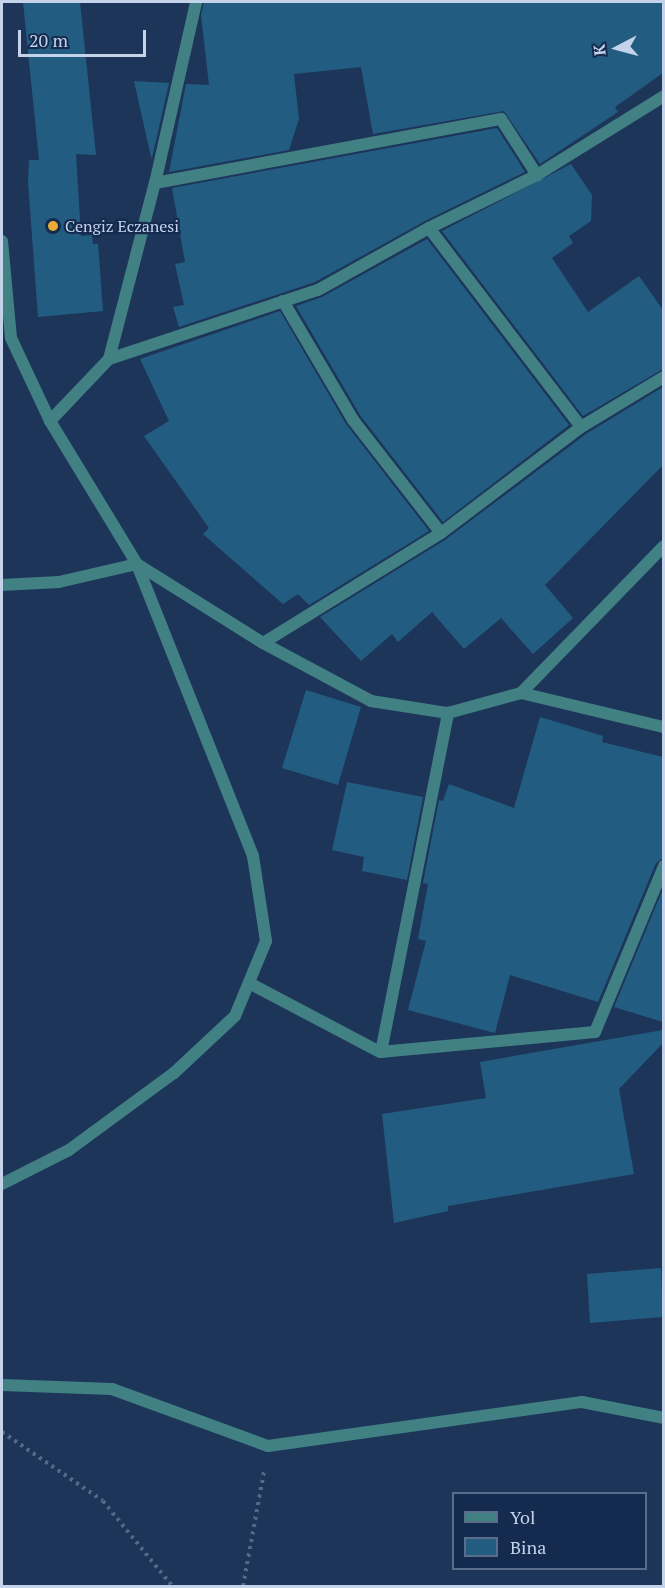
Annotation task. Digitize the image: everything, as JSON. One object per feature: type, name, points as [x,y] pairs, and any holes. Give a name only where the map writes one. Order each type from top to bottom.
[{"type":"street","points":[[109,359],[155,183],[196,2]]},
{"type":"street","points":[[50,421],[109,359],[318,290],[429,228],[537,175],[663,96]]},
{"type":"street","points":[[155,183],[501,119],[537,175]]},
{"type":"street","points":[[429,228],[580,427]]},
{"type":"street","points":[[2,241],[11,338],[50,421],[137,564],[253,856],[266,941],[235,1016],[174,1073],[69,1150],[2,1184]]},
{"type":"street","points":[[283,301],[353,420],[441,533]]},
{"type":"street","points":[[263,643],[441,533],[580,427],[663,377]]},
{"type":"street","points":[[521,693],[663,546]]},
{"type":"street","points":[[2,585],[58,582],[137,564],[263,643],[371,701],[448,713],[521,693],[663,727]]},
{"type":"street","points":[[381,1052],[448,713]]},
{"type":"street","points":[[249,983],[381,1052],[595,1032],[663,866]]},
{"type":"street","points":[[2,1385],[112,1389],[268,1446],[582,1402],[663,1418]]},
{"type":"path","points":[[2,1432],[103,1501],[172,1587]]},
{"type":"path","points":[[243,1587],[268,1446]]},
{"type":"building","points":[[23,2],[80,2],[96,155],[76,154],[81,236],[92,235],[93,244],[98,244],[103,311],[38,317],[28,182],[29,160],[39,160]]},
{"type":"building","points":[[204,2],[663,2],[663,73],[615,107],[618,112],[540,164],[504,111],[373,134],[361,67],[294,74],[299,119],[289,150],[169,172],[186,84],[209,85],[201,15]]},
{"type":"building","points":[[134,81],[169,83],[152,158],[151,157]]},
{"type":"building","points":[[497,128],[525,172],[425,221],[315,282],[179,327],[173,307],[184,305],[175,264],[185,262],[172,188]]},
{"type":"building","points":[[571,164],[592,195],[591,221],[569,236],[573,243],[552,258],[588,312],[639,276],[663,310],[663,369],[583,416],[442,231]]},
{"type":"building","points":[[427,239],[569,425],[443,522],[360,415],[296,306],[322,297]]},
{"type":"building","points":[[280,311],[346,424],[429,531],[309,605],[298,594],[283,604],[203,534],[209,528],[144,436],[169,421],[140,359]]},
{"type":"building","points":[[663,387],[663,465],[545,585],[573,618],[533,654],[501,618],[464,649],[432,612],[398,642],[392,634],[361,661],[320,617],[445,540],[586,434]]},
{"type":"building","points":[[306,690],[361,707],[338,785],[282,768]]},
{"type":"building","points":[[540,717],[603,736],[602,742],[663,757],[663,858],[656,863],[598,1002],[510,975],[495,1033],[408,1010],[426,941],[418,939],[428,884],[423,883],[439,800],[443,801],[449,784],[514,808]]},
{"type":"building","points":[[347,782],[423,797],[407,880],[362,871],[364,857],[332,850]]},
{"type":"building","points":[[663,889],[663,1022],[614,1007]]},
{"type":"building","points":[[663,1030],[663,1043],[619,1089],[634,1174],[448,1206],[448,1211],[394,1223],[382,1114],[486,1098],[480,1062]]},
{"type":"building","points":[[661,1268],[663,1317],[590,1323],[587,1274]]},
{"type":"place","name":"Cengiz Eczanesi","points":[[53,226]]}]
